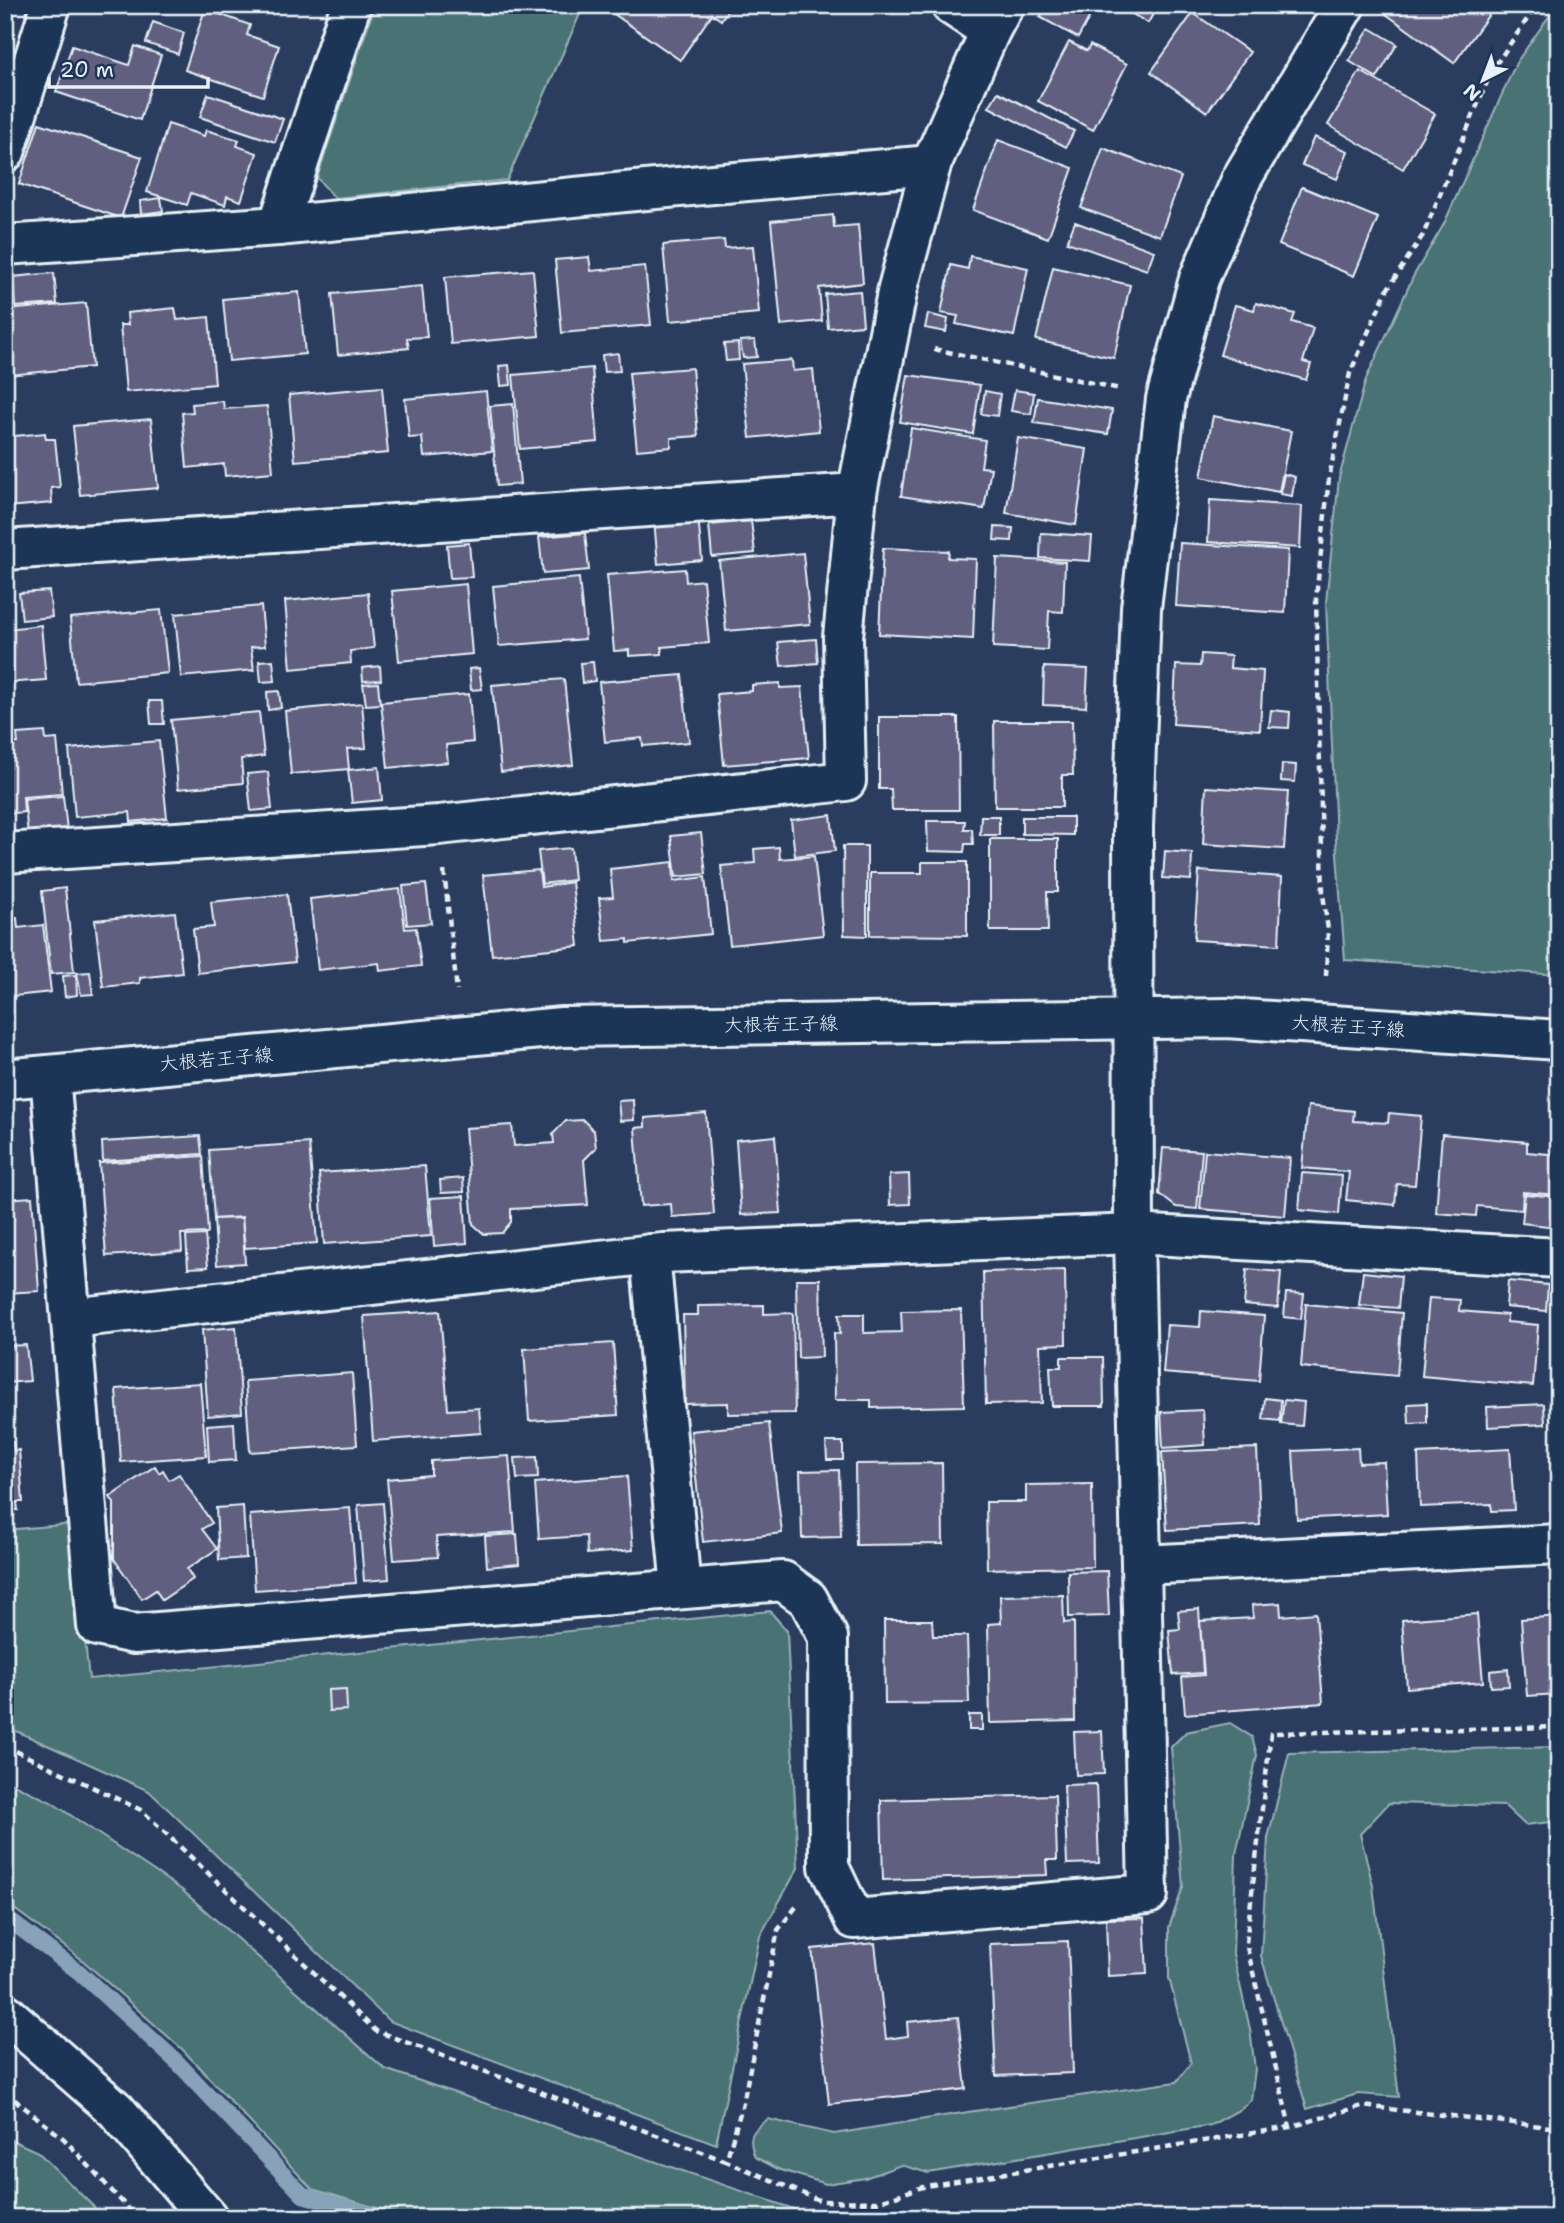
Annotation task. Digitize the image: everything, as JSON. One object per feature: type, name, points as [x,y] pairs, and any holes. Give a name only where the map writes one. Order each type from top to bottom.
[{"type":"street","points":[[5,152],[51,5]]},
{"type":"street","points":[[278,226],[351,5]]},
{"type":"street","points":[[5,853],[439,825],[846,781],[843,636],[856,493],[898,288],[930,165],[997,18],[951,5]]},
{"type":"street","points":[[50,1074],[97,1626],[134,1634],[783,1581],[808,1599],[828,1637],[829,1867],[854,1919],[1147,1894],[1134,1234],[1133,827],[1140,608],[1166,399],[1199,279],[1242,178],[1345,5]]},
{"type":"street","points":[[5,245],[278,226],[930,165]]},
{"type":"street","points":[[5,550],[856,493]]},
{"type":"street","name":"大根若王子線","points":[[5,1079],[562,1027],[1226,1018],[1559,1040]]},
{"type":"street","points":[[71,1318],[650,1254],[1134,1234],[1559,1258]]},
{"type":"street","points":[[650,1254],[681,1589]]},
{"type":"street","points":[[1142,1565],[1559,1544]]},
{"type":"street","points":[[5,2013],[116,2110],[208,2218]]},
{"type":"path","points":[[1325,1025],[1328,930],[1323,894],[1316,598],[1329,478],[1350,373],[1387,290],[1423,235],[1492,71],[1538,5]]},
{"type":"path","points":[[888,339],[1166,399]]},
{"type":"path","points":[[439,825],[457,993]]},
{"type":"path","points":[[1290,2127],[1246,1943],[1271,1733],[1559,1727]]},
{"type":"path","points":[[5,1746],[141,1810],[376,2031],[726,2161],[821,2202],[877,2202],[926,2186],[1290,2127],[1362,2106],[1559,2128]]},
{"type":"path","points":[[726,2161],[743,2103],[778,1930],[829,1867]]},
{"type":"path","points":[[5,2092],[64,2138],[137,2218]]},
{"type":"green space","points":[[375,5],[584,5],[507,180],[335,198],[317,178]]},
{"type":"green space","points":[[1557,5],[1559,975],[1345,960],[1336,841],[1326,602],[1339,478],[1366,379],[1414,275],[1444,224],[1516,63]]},
{"type":"green space","points":[[73,1524],[89,1679],[770,1611],[787,1631],[798,1868],[760,1936],[716,2144],[389,2021],[149,1791],[5,1726],[5,1530]]},
{"type":"green space","points":[[1230,1723],[1252,1737],[1257,1755],[1236,1854],[1233,1954],[1250,2029],[1255,2069],[1251,2100],[1239,2110],[1211,2125],[928,2173],[901,2165],[865,2178],[826,2184],[778,2169],[755,2157],[751,2144],[752,2135],[768,2119],[834,2134],[1176,2082],[1191,2063],[1169,1978],[1169,1927],[1183,1887],[1171,1747],[1186,1732]]},
{"type":"green space","points":[[1559,1747],[1559,1821],[1525,1825],[1505,1806],[1389,1803],[1360,1834],[1373,1886],[1399,2097],[1358,2094],[1307,2109],[1261,1956],[1268,1838],[1289,1753]]},
{"type":"green space","points":[[5,1780],[51,1802],[182,1890],[385,2069],[820,2218],[411,2218],[312,2189],[183,2050],[80,1958],[5,1902]]},
{"type":"green space","points":[[5,2137],[38,2152],[105,2218],[5,2218]]},
{"type":"building","points":[[601,5],[731,5],[721,20],[712,14],[680,60]]},
{"type":"building","points":[[1047,5],[1096,5],[1078,38],[1040,17]]},
{"type":"building","points":[[1117,5],[1158,5],[1148,23]]},
{"type":"building","points":[[1392,5],[1495,6],[1454,63],[1386,14]]},
{"type":"building","points":[[205,9],[250,25],[247,35],[279,46],[263,96],[185,70]]},
{"type":"building","points":[[1193,13],[1250,52],[1207,112],[1151,72]]},
{"type":"building","points":[[153,22],[184,33],[178,54],[146,43]]},
{"type":"building","points":[[1370,28],[1397,44],[1377,78],[1349,61]]},
{"type":"building","points":[[1069,42],[1087,51],[1090,45],[1127,64],[1093,130],[1038,101]]},
{"type":"building","points":[[72,46],[129,65],[135,46],[161,55],[140,120],[56,92]]},
{"type":"building","points":[[1360,71],[1435,114],[1403,169],[1328,125]]},
{"type":"building","points":[[998,92],[1074,131],[1066,147],[989,107]]},
{"type":"building","points":[[208,94],[283,119],[275,142],[200,117]]},
{"type":"building","points":[[39,123],[142,157],[121,218],[19,184]]},
{"type":"building","points":[[168,124],[204,136],[206,130],[239,140],[237,146],[257,153],[241,201],[227,196],[225,205],[191,193],[187,205],[147,192]]},
{"type":"building","points":[[1314,137],[1348,151],[1337,179],[1302,165]]},
{"type":"building","points":[[998,140],[1073,168],[1048,238],[973,210]]},
{"type":"building","points":[[1103,148],[1181,177],[1160,236],[1081,208]]},
{"type":"building","points":[[1302,187],[1378,218],[1354,276],[1279,245]]},
{"type":"building","points":[[161,198],[163,211],[141,214],[140,201]]},
{"type":"building","points":[[833,215],[834,227],[858,225],[863,283],[819,288],[822,321],[781,325],[771,221]]},
{"type":"building","points":[[1075,222],[1154,251],[1147,270],[1067,242]]},
{"type":"building","points":[[724,240],[725,248],[753,246],[759,313],[670,321],[663,245]]},
{"type":"building","points":[[970,256],[1028,268],[1014,336],[956,324],[958,316],[941,313],[951,265],[968,269]]},
{"type":"building","points":[[589,257],[591,271],[645,266],[651,325],[562,333],[555,260]]},
{"type":"building","points":[[1053,267],[1130,285],[1114,358],[1036,340]]},
{"type":"building","points":[[533,270],[539,336],[451,344],[445,277]]},
{"type":"building","points":[[54,273],[57,304],[15,307],[12,277]]},
{"type":"building","points":[[422,286],[427,337],[407,338],[409,348],[338,355],[332,294]]},
{"type":"building","points":[[860,291],[863,325],[828,328],[825,294]]},
{"type":"building","points":[[299,292],[305,354],[229,361],[223,299]]},
{"type":"building","points":[[86,303],[92,367],[8,375],[5,310]]},
{"type":"building","points":[[1256,303],[1295,314],[1292,322],[1313,328],[1303,362],[1311,364],[1306,380],[1220,355],[1235,305],[1254,310]]},
{"type":"building","points":[[175,308],[177,320],[209,317],[215,384],[126,392],[120,325],[128,325],[127,313]]},
{"type":"building","points":[[928,314],[948,319],[946,332],[925,328]]},
{"type":"building","points":[[755,340],[757,357],[743,358],[740,341]]},
{"type":"building","points":[[738,343],[739,360],[726,361],[724,344]]},
{"type":"building","points":[[618,353],[620,371],[604,372],[602,355]]},
{"type":"building","points":[[792,360],[793,371],[813,369],[819,431],[750,438],[742,364]]},
{"type":"building","points":[[509,365],[511,385],[501,386],[499,366]]},
{"type":"building","points":[[592,368],[598,442],[520,449],[513,375]]},
{"type":"building","points":[[692,368],[698,436],[671,438],[671,447],[637,450],[629,373]]},
{"type":"building","points":[[908,375],[980,385],[973,434],[900,422]]},
{"type":"building","points":[[382,387],[388,453],[295,461],[289,395]]},
{"type":"building","points":[[1015,390],[1034,393],[1031,414],[1011,411]]},
{"type":"building","points":[[486,391],[492,451],[424,457],[422,437],[409,438],[405,399]]},
{"type":"building","points":[[985,391],[1000,394],[997,416],[981,414]]},
{"type":"building","points":[[1038,398],[1112,410],[1108,434],[1034,423]]},
{"type":"building","points":[[223,401],[224,409],[267,406],[273,472],[225,476],[224,464],[187,468],[182,413],[193,412],[192,404]]},
{"type":"building","points":[[513,404],[520,484],[497,486],[490,406]]},
{"type":"building","points":[[1213,416],[1291,431],[1279,492],[1201,477]]},
{"type":"building","points":[[151,419],[158,488],[80,495],[73,426]]},
{"type":"building","points":[[911,428],[985,440],[981,467],[991,468],[984,509],[901,496]]},
{"type":"building","points":[[45,433],[46,439],[55,439],[60,487],[51,488],[52,503],[8,507],[9,520],[5,521],[5,437]]},
{"type":"building","points":[[1018,438],[1087,449],[1076,525],[1006,513]]},
{"type":"building","points":[[1284,474],[1295,477],[1292,496],[1280,494]]},
{"type":"building","points":[[1210,500],[1302,506],[1300,548],[1208,542]]},
{"type":"building","points":[[698,515],[702,560],[658,564],[654,520]]},
{"type":"building","points":[[751,521],[755,553],[712,557],[709,525]]},
{"type":"building","points":[[995,527],[1013,528],[1012,541],[994,540]]},
{"type":"building","points":[[585,533],[589,570],[543,574],[539,537]]},
{"type":"building","points":[[1041,533],[1092,536],[1090,561],[1040,558]]},
{"type":"building","points":[[469,543],[472,577],[450,578],[447,545]]},
{"type":"building","points":[[1180,543],[1288,550],[1285,613],[1176,606]]},
{"type":"building","points":[[883,548],[949,551],[948,558],[976,559],[973,639],[879,634]]},
{"type":"building","points":[[803,553],[810,624],[726,631],[719,561]]},
{"type":"building","points":[[997,558],[1065,562],[1063,612],[1049,611],[1047,650],[993,647]]},
{"type":"building","points":[[685,569],[686,582],[703,580],[709,643],[662,647],[662,654],[629,656],[629,650],[614,651],[607,575]]},
{"type":"building","points":[[579,578],[585,639],[499,646],[493,586]]},
{"type":"building","points":[[466,584],[472,654],[399,661],[392,591]]},
{"type":"building","points":[[49,591],[52,617],[22,620],[19,593]]},
{"type":"building","points":[[368,593],[374,648],[350,651],[351,663],[291,669],[285,601]]},
{"type":"building","points":[[261,606],[265,646],[251,647],[254,670],[181,677],[175,614]]},
{"type":"building","points":[[161,610],[168,673],[76,682],[70,618]]},
{"type":"building","points":[[5,617],[8,629],[41,625],[46,680],[5,683]]},
{"type":"building","points":[[816,639],[818,663],[781,666],[778,642]]},
{"type":"building","points":[[1201,654],[1231,656],[1230,668],[1263,671],[1260,730],[1173,724],[1176,665],[1200,666]]},
{"type":"building","points":[[273,660],[275,681],[261,682],[259,661]]},
{"type":"building","points":[[593,662],[595,681],[582,683],[580,663]]},
{"type":"building","points":[[380,666],[381,680],[363,681],[362,668]]},
{"type":"building","points":[[1044,667],[1088,669],[1086,707],[1043,705]]},
{"type":"building","points":[[479,668],[482,689],[471,690],[469,669]]},
{"type":"building","points":[[682,675],[689,742],[643,746],[642,738],[605,742],[599,682]]},
{"type":"building","points":[[564,679],[573,765],[501,772],[492,685]]},
{"type":"building","points":[[378,683],[380,704],[366,705],[363,684]]},
{"type":"building","points":[[780,683],[780,688],[802,687],[809,758],[724,765],[717,694],[752,691],[752,685]]},
{"type":"building","points":[[279,691],[281,708],[268,710],[267,692]]},
{"type":"building","points":[[469,694],[473,742],[446,745],[448,762],[388,768],[381,702]]},
{"type":"building","points":[[149,701],[162,701],[164,724],[151,724]]},
{"type":"building","points":[[362,703],[366,748],[347,749],[349,769],[291,774],[285,711]]},
{"type":"building","points":[[1271,710],[1290,712],[1289,728],[1269,727]]},
{"type":"building","points":[[259,712],[264,756],[241,759],[243,783],[178,789],[171,720]]},
{"type":"building","points":[[879,717],[958,717],[959,810],[892,810],[891,789],[879,789]]},
{"type":"building","points":[[994,721],[1072,721],[1073,775],[1062,775],[1062,807],[995,807]]},
{"type":"building","points":[[45,732],[46,740],[57,739],[62,794],[23,797],[24,812],[5,814],[5,744],[18,743],[17,734]]},
{"type":"building","points":[[159,741],[167,818],[131,822],[130,812],[75,817],[69,749]]},
{"type":"building","points":[[1282,764],[1296,765],[1295,782],[1281,781]]},
{"type":"building","points":[[379,767],[382,800],[352,803],[348,770]]},
{"type":"building","points":[[268,772],[272,809],[251,811],[247,774]]},
{"type":"building","points":[[1206,787],[1288,792],[1284,849],[1203,844]]},
{"type":"building","points":[[63,796],[67,830],[28,834],[24,799]]},
{"type":"building","points":[[831,815],[835,851],[795,856],[791,820]]},
{"type":"building","points":[[981,816],[999,816],[999,835],[980,835]]},
{"type":"building","points":[[1022,817],[1073,817],[1073,835],[1022,834]]},
{"type":"building","points":[[927,821],[965,821],[964,829],[972,829],[973,844],[965,844],[964,852],[928,851]]},
{"type":"building","points":[[701,833],[706,874],[676,877],[671,836]]},
{"type":"building","points":[[990,839],[1058,839],[1058,892],[1047,892],[1048,931],[990,931]]},
{"type":"building","points":[[843,846],[867,846],[867,936],[844,935]]},
{"type":"building","points":[[779,847],[780,859],[814,856],[823,935],[730,945],[721,866],[755,863],[754,849]]},
{"type":"building","points":[[571,848],[574,880],[542,884],[538,851]]},
{"type":"building","points":[[1165,851],[1192,853],[1191,880],[1163,878]]},
{"type":"building","points":[[673,862],[674,881],[705,877],[711,934],[628,943],[628,939],[604,941],[599,898],[613,897],[610,869]]},
{"type":"building","points":[[922,862],[967,862],[967,936],[870,935],[870,873],[922,873]]},
{"type":"building","points":[[539,870],[541,887],[572,882],[579,946],[492,955],[483,875]]},
{"type":"building","points":[[1199,871],[1282,877],[1279,945],[1194,940]]},
{"type":"building","points":[[426,884],[431,923],[407,925],[403,886]]},
{"type":"building","points":[[65,888],[74,972],[51,974],[42,891]]},
{"type":"building","points":[[400,889],[405,929],[416,928],[421,966],[380,971],[379,963],[318,970],[310,899]]},
{"type":"building","points":[[287,894],[295,962],[198,973],[193,929],[214,927],[211,902]]},
{"type":"building","points":[[175,912],[182,973],[140,978],[140,983],[103,987],[95,920]]},
{"type":"building","points":[[17,918],[18,928],[43,925],[51,992],[5,997],[5,920]]},
{"type":"building","points":[[90,972],[93,994],[81,995],[77,973]]},
{"type":"building","points":[[76,975],[77,995],[65,997],[63,976]]},
{"type":"building","points":[[633,1100],[634,1120],[620,1121],[618,1101]]},
{"type":"building","points":[[1308,1106],[1354,1111],[1353,1121],[1388,1123],[1389,1113],[1421,1116],[1415,1185],[1397,1184],[1395,1205],[1346,1200],[1349,1172],[1302,1168]]},
{"type":"building","points":[[706,1113],[714,1214],[672,1217],[671,1204],[641,1206],[635,1128],[645,1127],[645,1118]]},
{"type":"building","points":[[583,1120],[594,1131],[596,1148],[584,1160],[588,1205],[511,1209],[511,1222],[502,1233],[484,1234],[473,1224],[465,1128],[512,1125],[514,1146],[554,1143],[553,1134],[565,1121]]},
{"type":"building","points":[[1442,1134],[1527,1142],[1527,1152],[1559,1155],[1559,1195],[1523,1192],[1522,1210],[1477,1206],[1476,1216],[1436,1213]]},
{"type":"building","points":[[200,1136],[202,1154],[103,1161],[102,1142]]},
{"type":"building","points":[[775,1136],[781,1213],[741,1215],[736,1140]]},
{"type":"building","points":[[309,1143],[317,1243],[245,1248],[242,1217],[214,1219],[209,1150]]},
{"type":"building","points":[[1163,1148],[1202,1151],[1197,1209],[1176,1207],[1159,1194]]},
{"type":"building","points":[[1205,1151],[1290,1158],[1285,1216],[1200,1209]]},
{"type":"building","points":[[203,1156],[208,1233],[181,1234],[182,1251],[106,1256],[99,1163]]},
{"type":"building","points":[[425,1166],[431,1236],[324,1244],[319,1173]]},
{"type":"building","points":[[1302,1173],[1342,1176],[1339,1214],[1299,1210]]},
{"type":"building","points":[[909,1174],[910,1204],[890,1205],[889,1175]]},
{"type":"building","points":[[463,1178],[464,1192],[441,1193],[440,1180]]},
{"type":"building","points":[[1525,1194],[1558,1197],[1556,1227],[1522,1223]]},
{"type":"building","points":[[464,1196],[467,1243],[434,1246],[430,1198]]},
{"type":"building","points":[[32,1197],[39,1291],[5,1293],[5,1199]]},
{"type":"building","points":[[242,1218],[245,1263],[217,1265],[214,1219]]},
{"type":"building","points":[[205,1235],[208,1267],[188,1268],[186,1236]]},
{"type":"building","points":[[1247,1269],[1281,1272],[1278,1308],[1244,1305]]},
{"type":"building","points":[[1065,1270],[1066,1344],[1040,1345],[1042,1403],[986,1404],[983,1272]]},
{"type":"building","points":[[1363,1272],[1401,1276],[1398,1308],[1359,1305]]},
{"type":"building","points":[[796,1279],[820,1279],[822,1357],[798,1358]]},
{"type":"building","points":[[1508,1281],[1548,1285],[1546,1311],[1506,1307]]},
{"type":"building","points":[[1286,1293],[1304,1294],[1301,1319],[1284,1317]]},
{"type":"building","points":[[1429,1298],[1460,1300],[1459,1311],[1507,1315],[1507,1322],[1538,1325],[1533,1386],[1422,1376]]},
{"type":"building","points":[[1306,1304],[1402,1313],[1397,1376],[1301,1367]]},
{"type":"building","points":[[764,1305],[764,1314],[793,1313],[795,1413],[728,1414],[728,1403],[685,1404],[683,1315],[698,1315],[698,1306]]},
{"type":"building","points":[[961,1310],[964,1406],[871,1408],[871,1400],[835,1400],[834,1333],[840,1334],[839,1314],[864,1314],[864,1333],[902,1332],[901,1311]]},
{"type":"building","points":[[440,1311],[448,1410],[479,1408],[481,1433],[373,1441],[364,1316]]},
{"type":"building","points":[[1201,1311],[1264,1316],[1259,1381],[1163,1373],[1167,1325],[1200,1327]]},
{"type":"building","points":[[236,1327],[242,1413],[208,1416],[202,1330]]},
{"type":"building","points":[[613,1343],[618,1415],[529,1421],[524,1349]]},
{"type":"building","points":[[26,1345],[30,1381],[5,1383],[5,1346]]},
{"type":"building","points":[[1061,1357],[1103,1357],[1104,1406],[1052,1406],[1050,1367],[1061,1367]]},
{"type":"building","points":[[352,1373],[357,1445],[250,1452],[245,1381]]},
{"type":"building","points":[[200,1383],[206,1456],[121,1462],[116,1389]]},
{"type":"building","points":[[1265,1398],[1281,1400],[1280,1421],[1263,1419]]},
{"type":"building","points":[[1284,1400],[1304,1402],[1302,1426],[1281,1424]]},
{"type":"building","points":[[1427,1403],[1427,1423],[1409,1424],[1408,1404]]},
{"type":"building","points":[[1544,1404],[1545,1424],[1488,1427],[1487,1407]]},
{"type":"building","points":[[1203,1410],[1205,1445],[1163,1448],[1161,1412]]},
{"type":"building","points":[[234,1423],[236,1460],[209,1462],[207,1425]]},
{"type":"building","points":[[769,1423],[782,1533],[703,1542],[691,1431]]},
{"type":"building","points":[[13,1442],[14,1451],[19,1450],[23,1502],[17,1502],[18,1510],[5,1511],[5,1443]]},
{"type":"building","points":[[826,1442],[843,1442],[843,1460],[827,1460]]},
{"type":"building","points":[[1257,1448],[1260,1525],[1167,1530],[1162,1452]]},
{"type":"building","points":[[1358,1448],[1359,1463],[1384,1462],[1387,1514],[1297,1519],[1293,1451]]},
{"type":"building","points":[[1510,1449],[1514,1510],[1492,1511],[1491,1504],[1420,1507],[1418,1454]]},
{"type":"building","points":[[509,1456],[515,1532],[436,1537],[438,1557],[394,1560],[387,1479],[431,1475],[431,1461]]},
{"type":"building","points":[[537,1457],[538,1478],[517,1479],[515,1458]]},
{"type":"building","points":[[942,1463],[943,1544],[856,1545],[855,1464]]},
{"type":"building","points":[[155,1466],[159,1473],[163,1470],[169,1480],[179,1474],[212,1523],[202,1529],[217,1549],[187,1569],[193,1579],[162,1600],[156,1590],[142,1599],[114,1559],[114,1503],[110,1497]]},
{"type":"building","points":[[839,1470],[841,1537],[802,1538],[800,1471]]},
{"type":"building","points":[[627,1476],[633,1550],[587,1554],[586,1536],[539,1539],[535,1483]]},
{"type":"building","points":[[1092,1484],[1093,1567],[987,1569],[986,1502],[1026,1502],[1026,1485]]},
{"type":"building","points":[[383,1503],[389,1579],[364,1581],[358,1505]]},
{"type":"building","points":[[243,1506],[246,1558],[219,1560],[216,1508]]},
{"type":"building","points":[[350,1508],[356,1583],[255,1590],[250,1515]]},
{"type":"building","points":[[517,1534],[519,1564],[487,1567],[485,1536]]},
{"type":"building","points":[[1107,1571],[1109,1616],[1069,1617],[1068,1572]]},
{"type":"building","points":[[1063,1595],[1064,1623],[1074,1622],[1075,1721],[990,1723],[988,1624],[1001,1623],[1000,1596]]},
{"type":"building","points":[[1280,1603],[1281,1616],[1316,1613],[1323,1703],[1185,1714],[1182,1677],[1204,1675],[1200,1621],[1253,1618],[1252,1605]]},
{"type":"building","points":[[1199,1609],[1203,1673],[1173,1675],[1169,1630],[1180,1629],[1178,1611]]},
{"type":"building","points":[[1477,1614],[1483,1682],[1407,1688],[1402,1620]]},
{"type":"building","points":[[1559,1616],[1559,1694],[1527,1696],[1521,1619]]},
{"type":"building","points":[[884,1620],[932,1620],[933,1636],[967,1636],[969,1703],[885,1704]]},
{"type":"building","points":[[1508,1669],[1509,1686],[1491,1687],[1490,1671]]},
{"type":"building","points":[[346,1689],[347,1710],[329,1711],[328,1690]]},
{"type":"building","points":[[969,1715],[982,1715],[982,1730],[969,1730]]},
{"type":"building","points":[[1102,1731],[1104,1774],[1076,1775],[1074,1732]]},
{"type":"building","points":[[1096,1784],[1099,1863],[1067,1864],[1064,1785]]},
{"type":"building","points":[[1055,1795],[1057,1860],[1046,1860],[1047,1875],[883,1880],[881,1800]]},
{"type":"building","points":[[1144,1918],[1147,1974],[1108,1976],[1106,1919]]},
{"type":"building","points":[[1068,1941],[1073,2073],[996,2076],[990,1944]]},
{"type":"building","points":[[875,1943],[886,2039],[908,2036],[907,2022],[958,2017],[966,2089],[829,2104],[812,1949]]},
{"type":"waterway","points":[[5,1917],[79,1972],[178,2063],[303,2195],[378,2218]]}]
